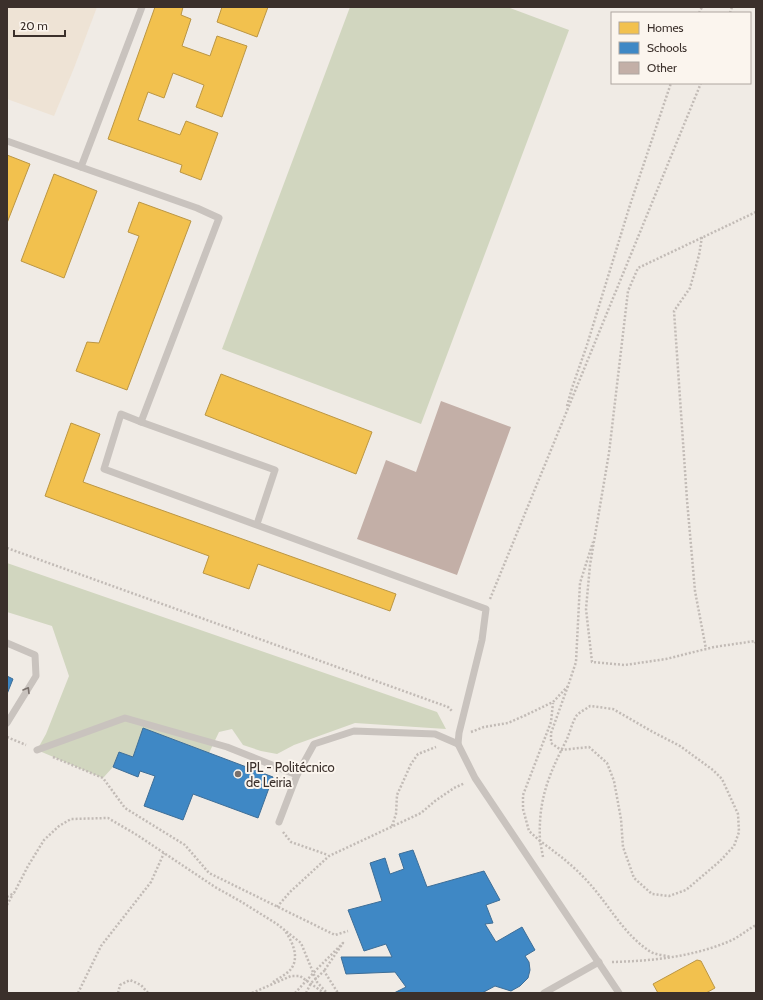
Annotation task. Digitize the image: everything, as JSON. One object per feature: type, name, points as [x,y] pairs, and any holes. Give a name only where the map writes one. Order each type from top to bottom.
[{"type":"lane","points":[[81,167],[142,7]]},
{"type":"lane","points":[[7,141],[197,208],[219,218],[141,422]]},
{"type":"lane","points":[[257,524],[275,470],[121,414],[104,469],[486,609],[482,640],[462,720],[458,744],[475,778],[619,993]]},
{"type":"lane","points":[[7,643],[35,655],[36,676],[7,723]]},
{"type":"lane","points":[[37,750],[125,718],[227,747],[297,776]]},
{"type":"lane","points":[[279,822],[297,776],[314,744],[354,731],[435,734],[458,744]]},
{"type":"lane","points":[[544,993],[599,962]]},
{"type":"path","points":[[565,416],[572,388],[588,345],[630,205],[670,84]]},
{"type":"path","points":[[486,609],[701,84]]},
{"type":"path","points":[[756,212],[638,268],[628,291],[609,453],[590,565],[586,609],[592,662],[625,665],[666,659],[706,649],[755,641],[756,644]]},
{"type":"path","points":[[702,237],[699,255],[690,288],[674,311],[688,515],[695,591],[706,649]]},
{"type":"path","points":[[543,859],[540,841],[540,827],[545,788],[561,750],[577,715],[590,706],[612,708],[680,746],[713,770],[722,779],[738,814],[739,832],[734,846],[720,861],[686,890],[669,896],[652,894],[634,878],[623,847],[621,819],[614,781],[607,763],[589,747],[561,750],[551,743],[550,733],[576,662],[580,583],[596,530]]},
{"type":"path","points":[[7,548],[448,707],[462,720]]},
{"type":"path","points":[[459,734],[469,733],[484,727],[508,723],[553,702],[568,686]]},
{"type":"path","points":[[553,702],[551,722],[523,795],[523,809],[529,831],[570,863],[632,937],[649,952],[671,957]]},
{"type":"path","points":[[7,737],[103,778],[125,808],[185,845],[209,873],[335,935],[348,931]]},
{"type":"path","points":[[392,826],[396,814],[397,795],[418,754],[440,746],[446,738]]},
{"type":"path","points":[[277,907],[290,892],[329,856],[421,813],[454,788],[475,778]]},
{"type":"path","points":[[7,905],[44,840],[58,826],[71,819],[108,818],[137,835],[215,887],[284,929],[301,943],[317,982],[326,993]]},
{"type":"path","points":[[279,822],[283,834],[290,842],[329,856]]},
{"type":"path","points":[[78,993],[101,946],[151,882],[164,853]]},
{"type":"path","points":[[7,897],[14,893]]},
{"type":"path","points":[[599,962],[634,961],[696,953],[730,940],[756,925]]},
{"type":"path","points":[[266,986],[291,968],[295,959],[291,941],[284,929]]},
{"type":"path","points":[[295,993],[343,943],[324,971],[311,983],[306,993]]},
{"type":"path","points":[[324,971],[338,993]]},
{"type":"path","points":[[252,993],[291,976],[300,976],[326,993]]},
{"type":"path","points":[[118,993],[120,985],[130,980],[141,985],[148,993]]},
{"type":"green space","points":[[350,7],[507,7],[569,30],[421,424],[222,349]]},
{"type":"green space","points":[[7,563],[437,712],[446,729],[355,723],[294,745],[277,754],[243,745],[232,729],[219,732],[209,753],[143,728],[133,757],[119,752],[113,767],[103,778],[37,750],[46,734],[69,676],[52,626],[7,612]]},
{"type":"shaded area","points":[[7,7],[97,7],[54,116],[7,99]]},
{"type":"building: Homes","points":[[155,7],[183,7],[181,15],[191,19],[182,46],[210,56],[217,36],[247,46],[222,117],[196,107],[204,85],[173,73],[164,98],[148,92],[138,120],[180,135],[186,121],[218,133],[201,180],[180,172],[182,165],[108,139]]},
{"type":"building: Homes","points":[[222,7],[268,7],[257,37],[217,22]]},
{"type":"building: Homes","points":[[7,155],[30,164],[7,223]]},
{"type":"building: Homes","points":[[54,174],[97,191],[64,278],[21,261]]},
{"type":"building: Homes","points":[[139,202],[191,221],[127,390],[76,371],[87,342],[99,343],[139,236],[128,232]]},
{"type":"building: Homes","points":[[221,374],[372,432],[356,474],[205,415]]},
{"type":"building: Homes","points":[[71,423],[100,434],[83,482],[396,594],[390,611],[258,564],[249,589],[203,573],[209,556],[45,496]]},
{"type":"building: Homes","points":[[697,960],[701,961],[715,988],[706,993],[658,993],[653,984]]},
{"type":"building: Schools","points":[[7,676],[13,679],[7,694]]},
{"type":"building: Schools","points":[[143,728],[273,777],[258,818],[193,794],[183,820],[144,806],[155,776],[140,771],[138,777],[113,767],[119,752],[133,757]]},
{"type":"building: Schools","points":[[413,850],[427,887],[484,871],[500,900],[486,905],[493,923],[485,924],[496,942],[522,927],[535,950],[525,956],[529,962],[530,970],[528,978],[520,986],[511,991],[495,986],[482,993],[394,993],[406,987],[395,972],[346,974],[341,957],[392,957],[386,944],[364,951],[348,910],[382,901],[370,863],[385,858],[390,874],[404,869],[399,854]]},
{"type":"building: Other","points":[[441,401],[511,427],[457,575],[357,539],[386,460],[416,472]]},
{"type":"place","name":"IPL - Politécnico de Leiria","points":[[238,774]]}]
